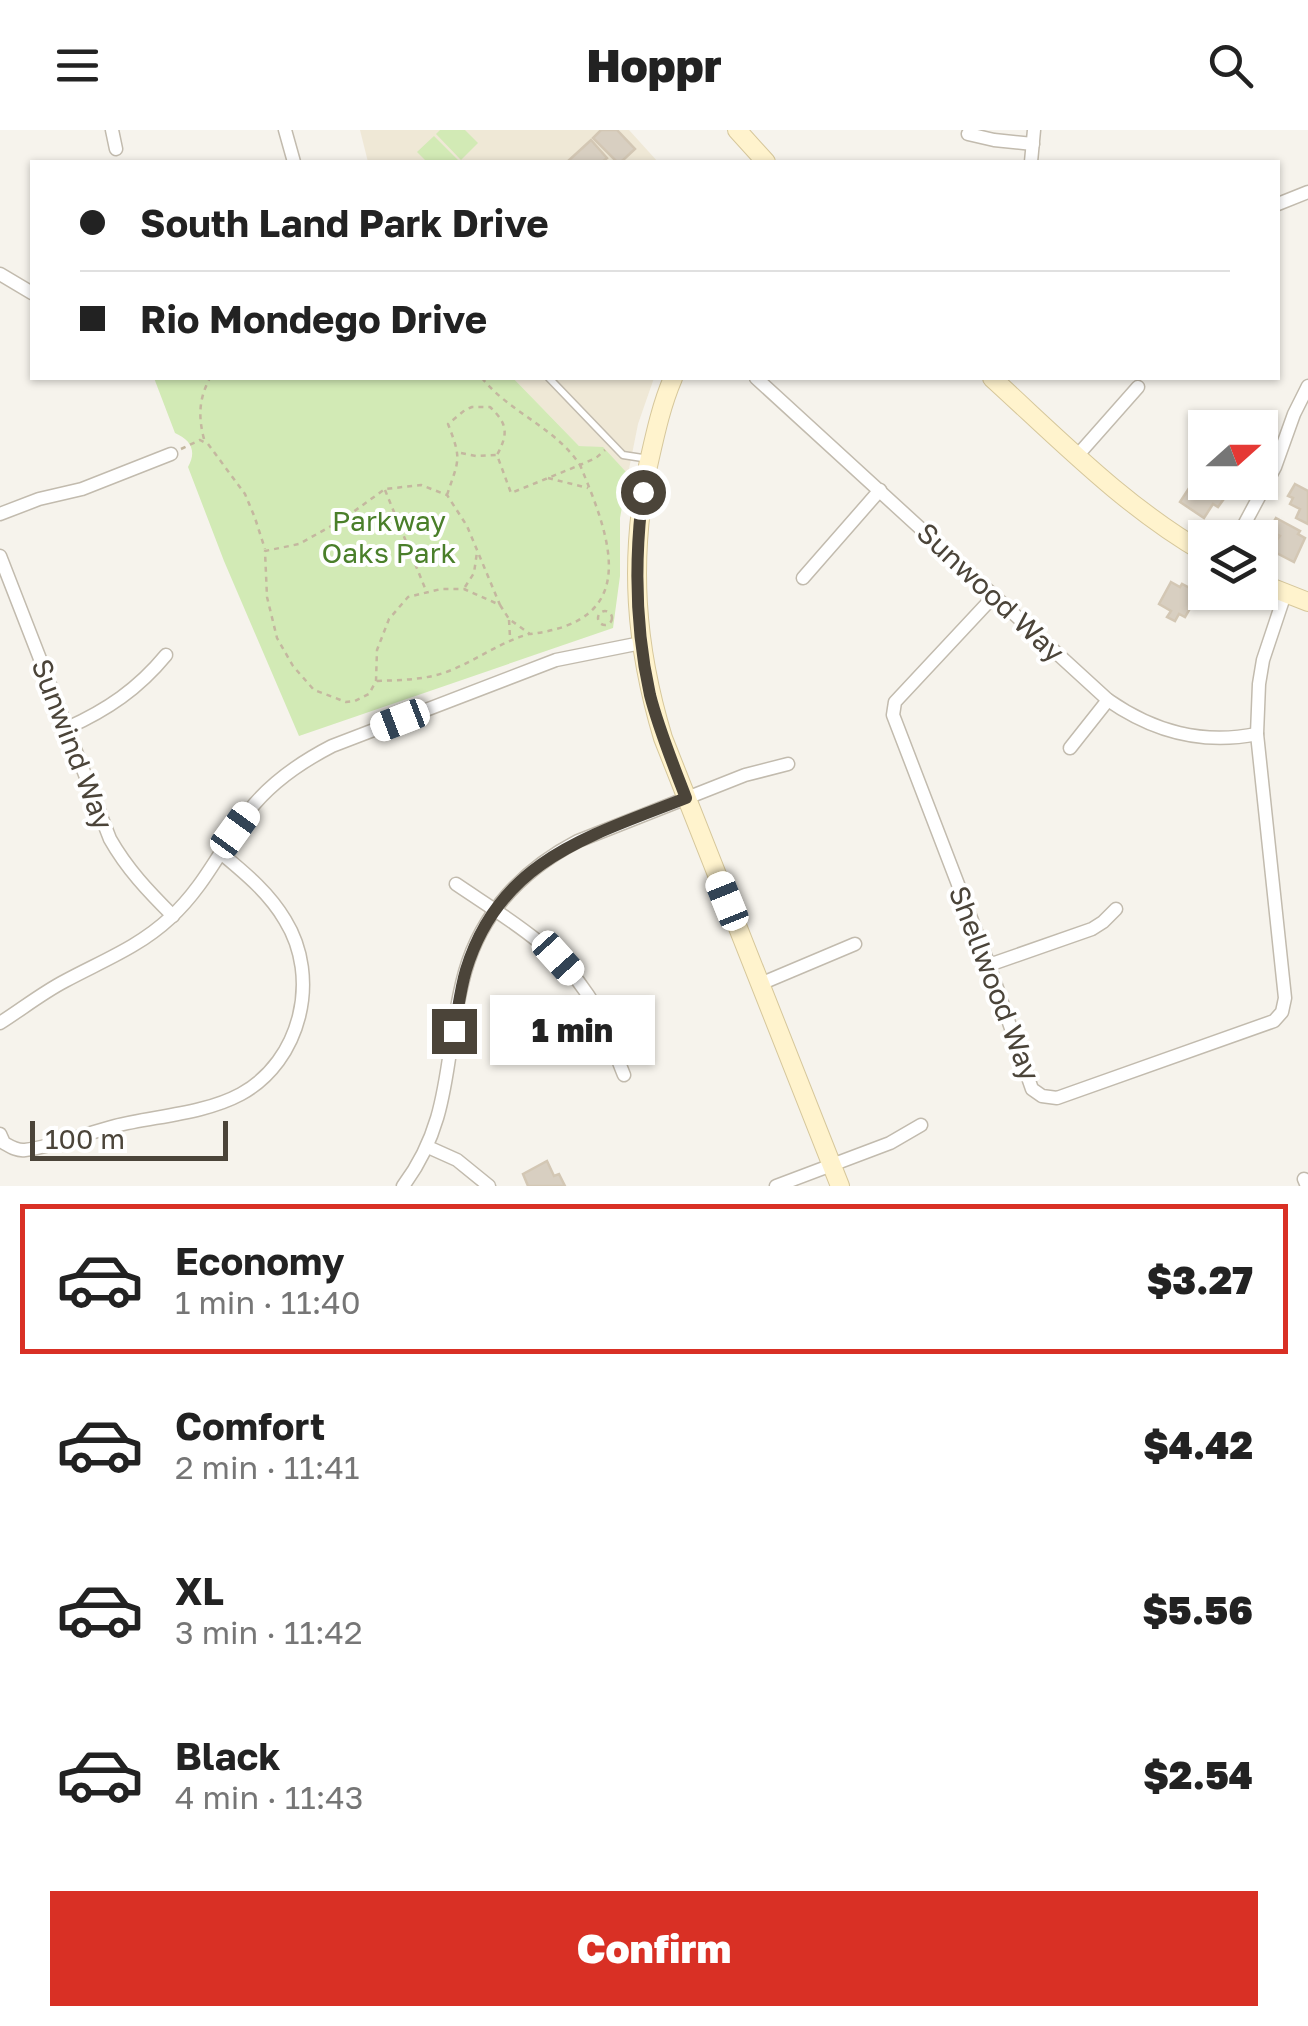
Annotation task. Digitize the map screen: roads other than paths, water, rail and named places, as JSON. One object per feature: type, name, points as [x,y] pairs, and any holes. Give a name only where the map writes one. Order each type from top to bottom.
[{"type":"street","points":[[112,130],[116,149]]},
{"type":"street","points":[[286,130],[294,160]]},
{"type":"street","points":[[736,130],[764,160]]},
{"type":"street","points":[[968,134],[994,140],[1034,137]]},
{"type":"street","points":[[1280,203],[1308,192]]},
{"type":"street","points":[[0,274],[30,292]]},
{"type":"street","points":[[672,380],[657,422],[637,535],[640,643],[655,710],[686,798],[840,1186]]},
{"type":"street","name":"Sunwood Way","points":[[758,380],[1108,700],[1147,724],[1170,732],[1213,739],[1257,734]]},
{"type":"street","points":[[994,380],[1147,515],[1188,542]]},
{"type":"street","points":[[1246,520],[1274,467],[1308,386]]},
{"type":"street","points":[[1077,456],[1138,387]]},
{"type":"street","points":[[0,514],[82,489],[170,454]]},
{"type":"street","points":[[803,578],[880,490]]},
{"type":"street","name":"Sunwind Way","points":[[0,556],[110,839],[138,881],[173,916]]},
{"type":"street","points":[[1278,591],[1308,602]]},
{"type":"street","name":"Shellwood Way","points":[[994,596],[895,702],[892,715],[989,965],[1032,1089],[1042,1096],[1058,1098],[1274,1021],[1282,1012],[1286,998],[1257,734],[1259,684],[1285,594]]},
{"type":"street","points":[[0,1023],[63,982],[125,952],[173,916],[266,791],[297,766],[332,746],[556,660],[640,643]]},
{"type":"street","points":[[67,728],[118,702],[166,654]]},
{"type":"street","points":[[1070,748],[1108,700]]},
{"type":"street","points":[[403,1186],[428,1147],[444,1098],[465,973],[473,949],[494,911],[516,884],[556,852],[578,841],[745,775],[788,764]]},
{"type":"street","points":[[0,1134],[4,1143],[22,1150],[204,1108],[243,1093],[273,1068],[299,1018],[301,962],[294,936],[274,902],[222,854]]},
{"type":"street","points":[[456,884],[539,942],[574,975],[601,1018],[624,1074]]},
{"type":"street","points":[[989,965],[1092,929],[1116,909]]},
{"type":"street","points":[[760,984],[855,944]]},
{"type":"street","points":[[776,1186],[890,1143],[921,1125]]},
{"type":"street","points":[[428,1147],[458,1160],[489,1186]]},
{"type":"lane","points":[[551,380],[624,456],[650,459]]},
{"type":"park label","name":"Parkway Oaks Park","points":[[389,536]]}]
